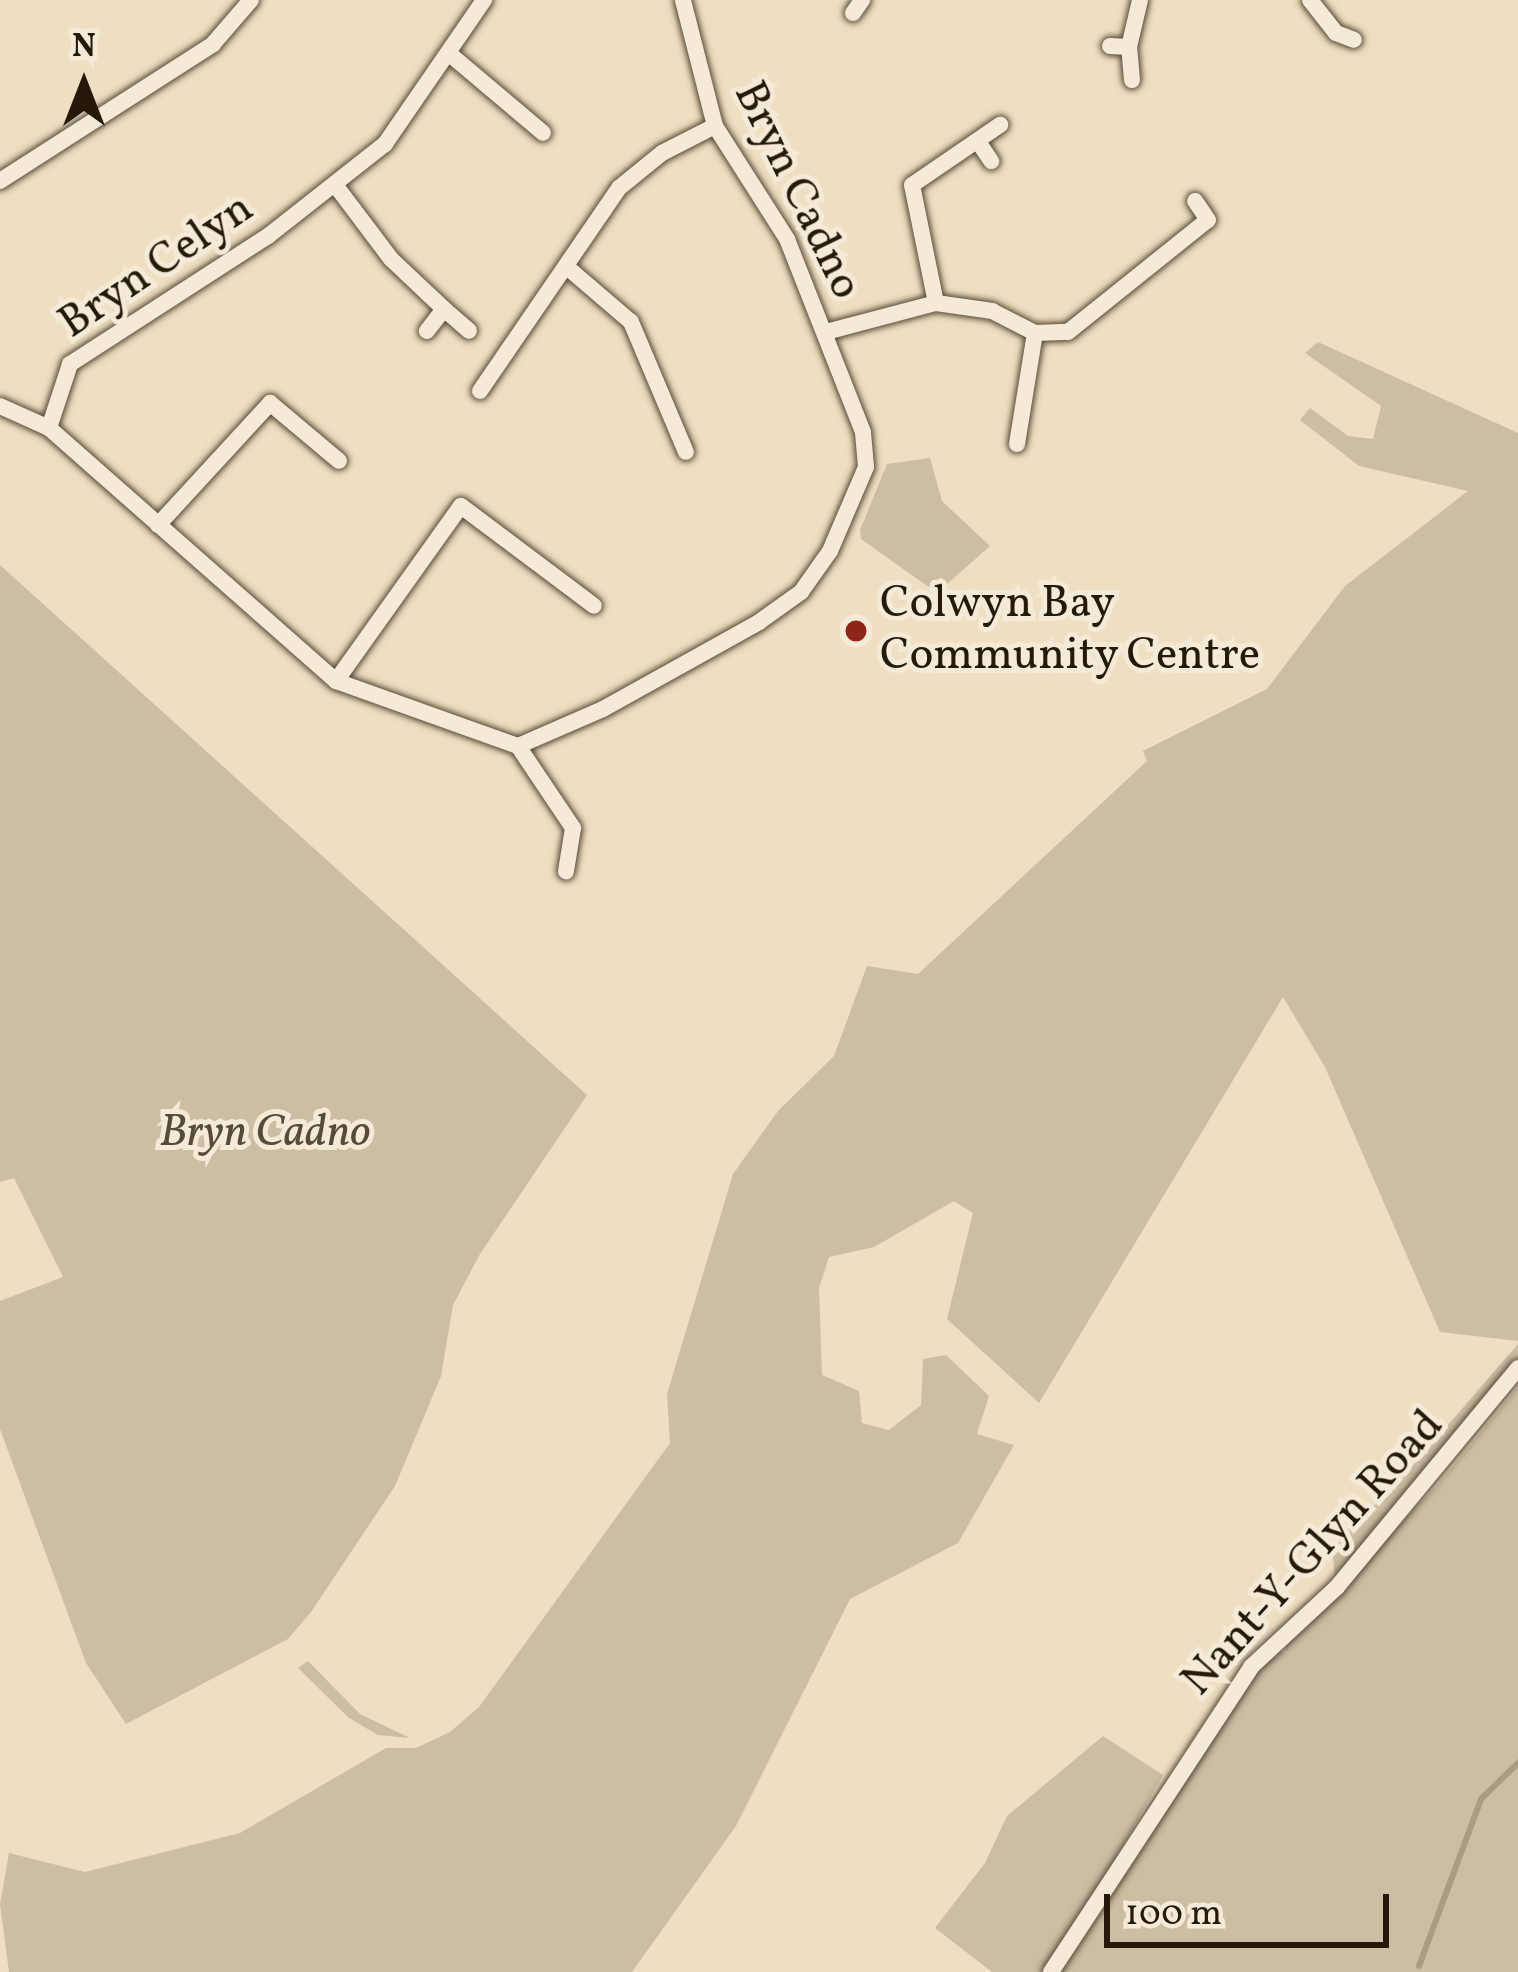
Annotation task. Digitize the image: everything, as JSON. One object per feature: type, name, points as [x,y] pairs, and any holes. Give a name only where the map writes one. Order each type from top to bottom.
[{"type":"street","points":[[0,181],[213,44],[251,0]]},
{"type":"street","name":"Bryn Celyn","points":[[49,428],[70,364],[336,186],[385,144],[452,56],[484,0]]},
{"type":"street","name":"Bryn Cadno","points":[[518,746],[603,709],[801,592],[830,551],[866,467],[863,432],[787,239],[715,126],[683,0]]},
{"type":"street","points":[[1132,80],[1120,46],[1140,0]]},
{"type":"street","points":[[1310,0],[1336,34],[1354,40]]},
{"type":"street","points":[[452,56],[543,133]]},
{"type":"street","points":[[936,303],[928,238],[909,194],[1000,125]]},
{"type":"street","points":[[480,391],[639,169],[715,126]]},
{"type":"street","points":[[979,143],[991,161]]},
{"type":"street","points":[[336,186],[391,259],[469,331]]},
{"type":"street","points":[[826,332],[936,303],[992,310],[1035,333],[1068,332],[1208,220],[1195,201]]},
{"type":"street","points":[[568,268],[631,322],[686,452]]},
{"type":"street","points":[[427,331],[444,309]]},
{"type":"street","points":[[1017,444],[1035,333]]},
{"type":"street","points":[[158,525],[271,403],[339,461]]},
{"type":"street","points":[[0,406],[49,428],[336,681],[518,746],[573,828],[566,871]]},
{"type":"street","points":[[1022,416],[1042,422]]},
{"type":"street","points":[[336,681],[461,506],[594,606]]},
{"type":"street","name":"Nant-Y-Glyn Road","points":[[1051,1972],[1250,1667],[1336,1587],[1518,1368]]},
{"type":"green space","points":[[1318,342],[1518,433],[1518,1341],[1440,1332],[1325,1067],[1283,997],[1039,1403],[947,1319],[973,1213],[954,1201],[874,1247],[829,1257],[819,1288],[822,1375],[859,1391],[862,1423],[889,1430],[921,1405],[923,1359],[946,1355],[989,1396],[977,1434],[1014,1445],[958,1543],[850,1599],[736,1826],[632,1972],[9,1972],[0,1904],[9,1853],[85,1872],[240,1833],[386,1748],[416,1748],[450,1732],[479,1707],[670,1443],[667,1394],[733,1174],[778,1111],[834,1056],[867,966],[918,974],[1147,761],[1143,751],[1267,689],[1345,586],[1468,491],[1359,466],[1300,420],[1310,408],[1348,436],[1373,439],[1381,406],[1305,353]]},
{"type":"green space","points":[[930,458],[942,501],[990,546],[937,593],[861,539],[860,530],[887,464]]},
{"type":"green space","name":"Bryn Cadno","points":[[0,565],[587,1095],[480,1254],[453,1305],[441,1376],[395,1486],[311,1612],[288,1639],[126,1724],[86,1663],[0,1429],[0,1301],[63,1277],[14,1178],[0,1182]]},
{"type":"green space","points":[[1518,1344],[1518,1359],[1455,1443],[1335,1579],[1333,1557],[1344,1531],[1390,1492]]},
{"type":"green space","points":[[1518,1387],[1518,1972],[1061,1972],[1259,1670],[1277,1649],[1284,1653],[1289,1638],[1437,1486]]},
{"type":"green space","points":[[308,1661],[360,1714],[410,1738],[378,1735],[349,1718],[298,1668]]},
{"type":"green space","points":[[1103,1736],[1163,1775],[1051,1972],[992,1972],[935,1928],[985,1863],[1007,1816]]},
{"type":"waterway","points":[[1419,1966],[1481,1799],[1518,1763]]},
{"type":"place","name":"Colwyn Bay Community Centre","points":[[856,631]]}]
